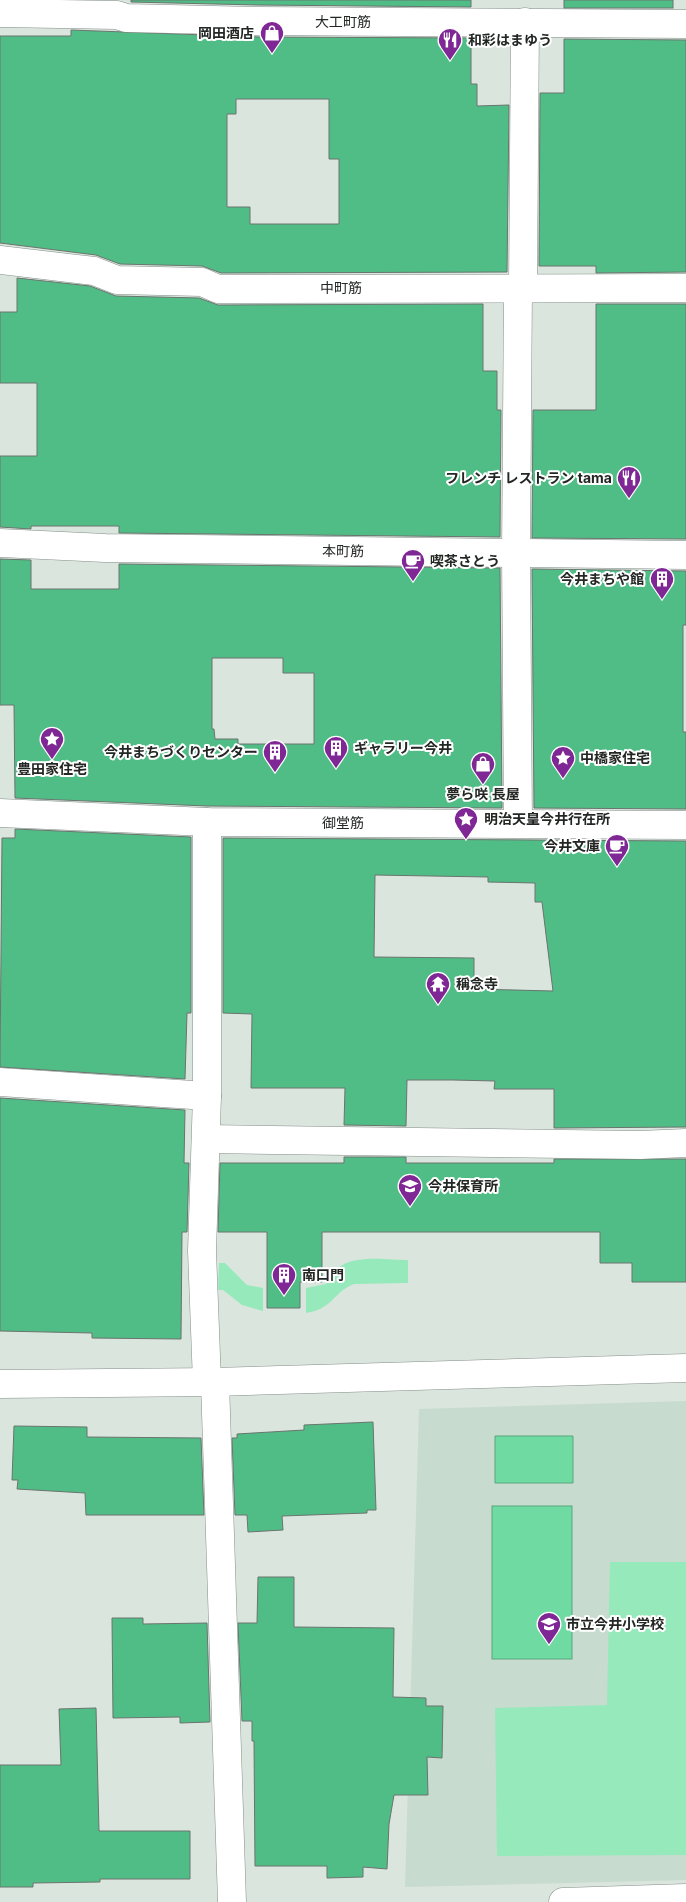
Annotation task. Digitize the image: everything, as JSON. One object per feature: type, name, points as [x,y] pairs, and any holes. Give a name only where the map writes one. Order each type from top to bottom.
[{"type":"street","name":"大工町筋","points":[[0,13],[117,15],[126,18],[259,22],[686,24]]},
{"type":"street","points":[[518,823],[516,554],[524,22]]},
{"type":"street","name":"中町筋","points":[[0,260],[94,271],[116,280],[202,282],[218,288],[686,288]]},
{"type":"street","name":"本町筋","points":[[0,543],[105,548],[686,555]]},
{"type":"street","name":"御堂筋","points":[[0,813],[207,822],[686,825]]},
{"type":"street","points":[[207,822],[207,1096],[202,1251],[211,1382],[232,1902]]},
{"type":"street","points":[[0,1082],[207,1096]]},
{"type":"street","points":[[206,1139],[640,1145],[686,1143]]},
{"type":"street","points":[[0,1384],[211,1382],[686,1368]]},
{"type":"street","points":[[564,1902],[686,1898]]},
{"type":"shaded area","points":[[362,1259],[408,1260],[408,1283],[354,1284],[341,1291],[322,1308],[306,1313],[306,1288],[326,1284],[336,1270],[345,1264]]},
{"type":"shaded area","points":[[219,1263],[225,1263],[247,1285],[263,1288],[263,1311],[242,1305],[223,1290],[218,1290]]},
{"type":"shaded area","name":"市立今井小学校","points":[[686,1401],[686,1880],[405,1887],[419,1409]]},
{"type":"shaded area","points":[[495,1436],[573,1436],[573,1483],[495,1483]]},
{"type":"shaded area","points":[[492,1506],[572,1506],[572,1659],[492,1659]]},
{"type":"shaded area","points":[[610,1562],[686,1562],[686,1855],[497,1856],[495,1708],[607,1705]]},
{"type":"building","points":[[131,0],[471,0],[471,7],[259,5],[131,2]]},
{"type":"building","points":[[564,0],[673,0],[673,8],[564,8]]},
{"type":"building","points":[[71,30],[259,37],[471,38],[471,84],[477,84],[477,106],[509,105],[507,272],[221,273],[202,266],[120,264],[96,255],[0,243],[0,36],[71,36]],"holes":[[[236,99],[329,99],[329,159],[339,159],[339,224],[250,224],[250,207],[227,207],[227,114],[236,114]]]},
{"type":"building","points":[[564,39],[686,40],[686,272],[596,273],[596,266],[539,266],[540,93],[564,93]]},
{"type":"building","points":[[17,278],[90,286],[116,296],[199,298],[218,305],[483,304],[483,371],[497,371],[497,410],[501,410],[500,537],[119,533],[119,526],[31,526],[31,529],[0,527],[0,456],[37,456],[37,383],[0,383],[0,312],[17,312]]},
{"type":"building","points":[[596,304],[686,304],[686,539],[532,538],[533,410],[596,410]]},
{"type":"building","points":[[0,559],[31,560],[31,589],[119,589],[119,564],[500,568],[502,808],[207,806],[15,798],[14,705],[0,705]],"holes":[[[212,658],[283,658],[283,673],[314,673],[314,744],[238,744],[238,739],[215,739],[214,729],[212,729]]]},
{"type":"building","points":[[532,569],[686,571],[686,625],[683,625],[683,732],[686,732],[686,809],[534,808]]},
{"type":"building","points":[[15,829],[191,837],[191,1013],[187,1013],[185,1079],[0,1067],[2,838],[15,838]]},
{"type":"building","points":[[223,838],[686,841],[686,1127],[554,1128],[554,1089],[494,1089],[495,1081],[453,1080],[407,1080],[406,1126],[344,1125],[345,1088],[251,1088],[252,1014],[223,1013]],"holes":[[[375,875],[488,877],[488,882],[535,883],[535,902],[542,902],[553,991],[474,989],[474,958],[374,957]]]},
{"type":"building","points":[[0,1098],[185,1110],[184,1163],[189,1163],[187,1232],[182,1232],[181,1339],[92,1338],[92,1333],[0,1331]]},
{"type":"building","points":[[344,1157],[406,1157],[406,1163],[554,1163],[554,1159],[686,1159],[686,1282],[632,1282],[632,1263],[600,1263],[600,1232],[322,1232],[322,1282],[300,1282],[300,1308],[267,1308],[267,1232],[218,1232],[220,1163],[344,1163]]},
{"type":"building","points":[[373,1422],[376,1510],[367,1510],[367,1513],[282,1516],[283,1530],[248,1532],[247,1515],[235,1515],[232,1438],[237,1438],[237,1434],[304,1430],[304,1425]]},
{"type":"building","points":[[14,1426],[87,1427],[87,1437],[201,1438],[204,1515],[86,1515],[85,1493],[17,1489],[18,1480],[12,1480]]},
{"type":"building","points":[[258,1577],[294,1577],[294,1627],[394,1628],[393,1697],[426,1698],[426,1706],[443,1706],[442,1758],[427,1757],[428,1795],[394,1795],[389,1824],[387,1869],[363,1867],[363,1877],[327,1878],[327,1866],[255,1866],[254,1741],[252,1741],[252,1721],[242,1721],[238,1623],[257,1623]]},
{"type":"building","points":[[112,1618],[143,1618],[143,1624],[207,1623],[210,1722],[180,1723],[180,1717],[113,1718]]},
{"type":"building","points":[[96,1708],[99,1831],[190,1831],[190,1879],[100,1879],[100,1882],[33,1883],[33,1887],[0,1887],[0,1765],[61,1765],[59,1709]]},
{"type":"place","name":"岡田酒店","points":[[272,54]]},
{"type":"place","name":"和彩はまゆう","points":[[450,61]]},
{"type":"place","name":"フレンチ レストラン tama","points":[[629,499]]},
{"type":"place","name":"喫茶さとう","points":[[413,582]]},
{"type":"place","name":"今井まちや館","points":[[662,600]]},
{"type":"place","name":"豊田家住宅","points":[[52,760]]},
{"type":"place","name":"ギャラリー今井","points":[[336,769]]},
{"type":"place","name":"今井まちづくりセンター","points":[[275,773]]},
{"type":"place","name":"中橋家住宅","points":[[563,779]]},
{"type":"place","name":"夢ら咲 長屋","points":[[483,785]]},
{"type":"place","name":"明治天皇今井行在所","points":[[466,840]]},
{"type":"place","name":"今井文庫","points":[[617,867]]},
{"type":"place","name":"稱念寺","points":[[438,1005]]},
{"type":"place","name":"今井保育所","points":[[410,1207]]},
{"type":"place","name":"南口門","points":[[284,1296]]},
{"type":"place","name":"市立今井小学校","points":[[549,1645]]}]
